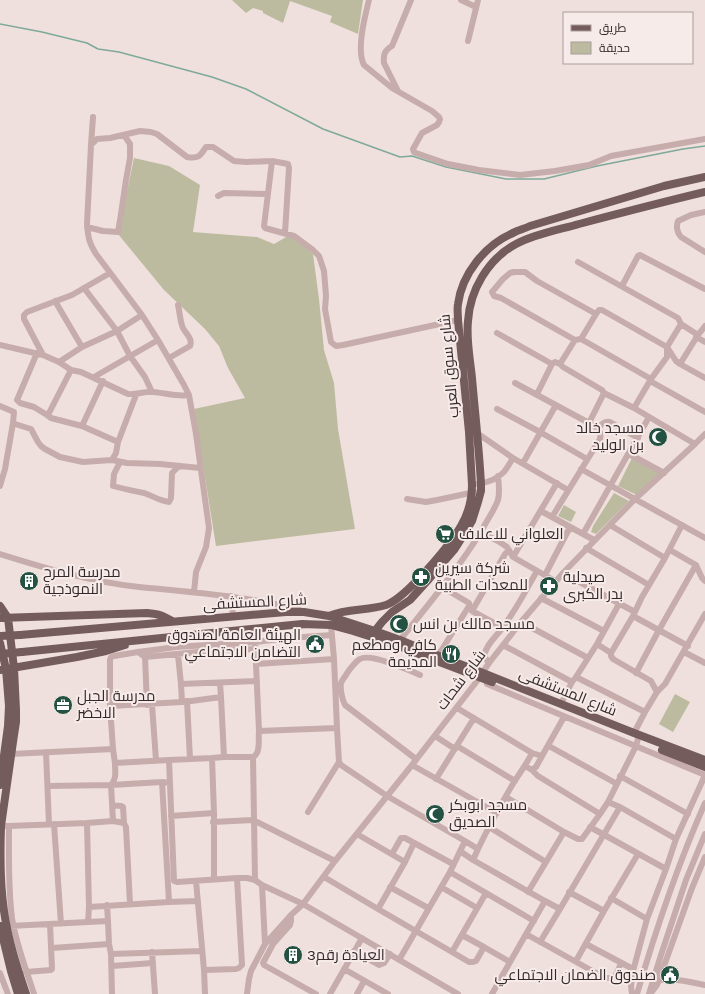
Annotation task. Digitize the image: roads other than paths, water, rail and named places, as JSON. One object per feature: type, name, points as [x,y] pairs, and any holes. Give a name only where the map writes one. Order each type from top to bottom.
[{"type":"main road","name":"شارع سوق العرب","points":[[329,616],[339,612],[375,608],[387,605],[397,599],[438,557],[455,536],[465,517],[472,489],[458,305],[462,288],[480,257],[496,243],[512,233],[530,226],[664,186],[705,177]]},
{"type":"main road","points":[[364,634],[375,631],[392,612],[410,600],[454,550],[472,521],[481,487],[468,340],[468,322],[470,306],[476,287],[487,269],[498,257],[515,245],[534,236],[606,216],[705,192]]},
{"type":"main road","points":[[0,606],[4,618],[14,668],[16,722],[2,813],[5,826],[0,839],[1,885],[4,910],[12,950],[26,994]]},
{"type":"main road","name":"شارع المستشفى","points":[[0,636],[286,612],[304,612],[329,616],[400,640],[431,656],[480,677],[559,707],[705,767]]},
{"type":"main road","points":[[4,618],[147,613],[164,616],[172,621]]},
{"type":"main road","points":[[207,618],[209,633]]},
{"type":"main road","name":"شارع المستشفى","points":[[0,654],[302,624],[331,625],[431,656]]},
{"type":"main road","points":[[3,669],[106,651],[142,640]]},
{"type":"main road","points":[[0,643],[9,706],[8,726],[0,785]]},
{"type":"main road","name":"شارع المستشفى","points":[[480,677],[561,704],[636,738],[705,760]]},
{"type":"main road","points":[[7,926],[11,971],[18,994]]},
{"type":"street","points":[[369,0],[364,18],[361,45],[361,55],[364,65],[392,88],[432,111],[440,119],[437,124],[422,132],[414,148],[414,152],[416,154],[448,164],[479,170],[520,175],[589,165],[611,156],[705,139]]},
{"type":"street","points":[[398,92],[384,63],[384,54],[387,49],[392,46],[411,0]]},
{"type":"street","points":[[461,0],[477,3],[468,41]]},
{"type":"street","points":[[93,117],[87,227],[90,244],[142,315],[169,358],[189,395],[209,528],[206,547],[196,572],[194,592]]},
{"type":"street","points":[[91,145],[97,140],[140,131],[151,132],[157,134],[188,157],[194,158],[201,155],[206,147],[209,146],[234,160],[246,162],[272,161],[288,164],[285,233]]},
{"type":"street","points":[[87,227],[103,231],[118,232],[130,158],[130,144],[124,135]]},
{"type":"street","points":[[272,161],[264,226],[265,228],[294,236],[319,256],[324,271],[326,296],[325,309],[331,342],[336,346],[350,344],[458,320]]},
{"type":"street","points":[[218,196],[224,194],[268,194]]},
{"type":"street","points":[[705,212],[691,215],[678,221],[677,224],[678,234],[681,237],[705,252]]},
{"type":"street","points":[[622,286],[638,256],[640,255],[705,289]]},
{"type":"street","points":[[578,262],[678,318],[682,324],[705,342]]},
{"type":"street","points":[[596,314],[537,281],[525,272],[510,273],[492,292],[494,296],[501,298],[578,340],[705,412]]},
{"type":"street","points":[[40,354],[24,319],[24,315],[27,312],[72,295],[110,273]]},
{"type":"street","points":[[84,288],[117,332],[130,356],[145,377],[152,392]]},
{"type":"street","points":[[55,301],[82,347]]},
{"type":"street","points":[[169,358],[192,344],[183,328],[178,306]]},
{"type":"street","points":[[560,364],[599,310],[602,310],[667,347],[676,361],[705,378]]},
{"type":"street","points":[[58,362],[82,347],[117,332],[142,315]]},
{"type":"street","points":[[634,408],[650,380],[667,357],[667,347],[682,324]]},
{"type":"street","points":[[680,364],[705,326]]},
{"type":"street","points":[[497,333],[552,364],[555,362],[560,364],[602,390],[604,393],[634,408],[695,444]]},
{"type":"street","points":[[94,377],[158,340]]},
{"type":"street","points":[[0,345],[40,354],[71,370],[94,377],[128,394],[136,395],[141,392],[152,392],[175,396],[189,395]]},
{"type":"street","points":[[40,354],[18,400],[20,403],[34,407],[51,418],[82,426],[118,442]]},
{"type":"street","points":[[537,394],[552,364]]},
{"type":"street","points":[[47,415],[71,370]]},
{"type":"street","points":[[82,426],[103,381]]},
{"type":"street","points":[[514,383],[537,394],[588,423],[598,429],[601,434],[600,439],[552,517]]},
{"type":"street","points":[[588,423],[604,393]]},
{"type":"street","points":[[112,460],[116,453],[118,442],[136,395]]},
{"type":"street","points":[[523,463],[556,405]]},
{"type":"street","points":[[0,406],[14,412],[5,469],[0,486]]},
{"type":"street","points":[[497,409],[587,459]]},
{"type":"street","points":[[583,534],[649,417]]},
{"type":"street","points":[[598,429],[604,423],[610,422],[638,438]]},
{"type":"street","points":[[13,423],[30,429],[41,446],[60,457],[83,462],[112,460],[127,463],[200,468]]},
{"type":"street","points":[[477,433],[513,458],[568,490]]},
{"type":"street","name":"شارع شحات","points":[[247,994],[251,971],[265,944],[303,904],[335,861],[457,708],[521,622],[562,573],[586,548],[635,499],[704,436]]},
{"type":"street","points":[[629,454],[664,474]]},
{"type":"street","points":[[407,498],[426,502],[438,500],[481,487],[504,472],[513,458]]},
{"type":"street","points":[[120,462],[114,474],[113,486],[169,502],[171,498],[172,473],[179,466]]},
{"type":"street","points":[[581,469],[705,538]]},
{"type":"street","points":[[400,640],[468,553],[497,502],[499,490],[498,476]]},
{"type":"street","points":[[513,557],[557,483]]},
{"type":"street","points":[[541,511],[594,540]]},
{"type":"street","points":[[610,525],[665,558]]},
{"type":"street","points":[[611,653],[634,614],[642,596],[670,550],[682,525]]},
{"type":"street","points":[[544,574],[570,527]]},
{"type":"street","points":[[480,532],[507,547],[513,557],[555,581]]},
{"type":"street","points":[[586,548],[649,585]]},
{"type":"street","points":[[431,656],[441,651],[509,550]]},
{"type":"street","points":[[670,550],[696,565],[705,580]]},
{"type":"street","points":[[0,554],[60,572],[92,579],[137,587],[232,596],[287,606],[304,612]]},
{"type":"street","points":[[636,673],[696,565]]},
{"type":"street","points":[[489,663],[484,656],[487,647],[503,628],[537,571]]},
{"type":"street","points":[[562,573],[619,604],[705,663]]},
{"type":"street","points":[[442,587],[470,603],[471,608],[503,628]]},
{"type":"street","points":[[232,596],[233,616]]},
{"type":"street","points":[[541,598],[604,631]]},
{"type":"street","points":[[561,704],[619,604]]},
{"type":"street","points":[[506,797],[564,832],[580,840],[583,838],[608,802],[617,784],[645,712],[657,692],[665,684],[705,614]]},
{"type":"street","points":[[521,622],[588,658]]},
{"type":"street","points":[[289,638],[297,632],[302,624]]},
{"type":"street","points":[[308,812],[339,762],[331,625]]},
{"type":"street","points":[[138,652],[145,657],[178,655],[255,645],[289,638],[332,635]]},
{"type":"street","points":[[597,644],[611,653],[613,659],[651,681],[657,692]]},
{"type":"street","points":[[113,821],[112,785],[116,776],[110,706],[110,660],[112,657],[176,647],[255,645]]},
{"type":"street","points":[[255,645],[259,731],[258,751],[253,757],[255,880]]},
{"type":"street","points":[[504,646],[645,712]]},
{"type":"street","points":[[178,655],[181,684],[185,702],[190,759]]},
{"type":"street","points":[[145,657],[156,760]]},
{"type":"street","points":[[416,760],[345,705],[341,684],[346,674],[359,659],[370,657],[400,666],[420,675]]},
{"type":"street","points":[[256,664],[334,659]]},
{"type":"street","points":[[480,677],[489,684],[564,717],[636,738],[705,774],[676,839],[647,919],[633,969],[631,986],[632,994]]},
{"type":"street","points":[[181,684],[257,681]]},
{"type":"street","points":[[220,683],[224,757]]},
{"type":"street","points":[[110,706],[150,705],[221,697]]},
{"type":"street","points":[[457,708],[532,753],[542,756]]},
{"type":"street","points":[[532,770],[536,767],[549,746],[564,717]]},
{"type":"street","points":[[436,779],[474,718]]},
{"type":"street","points":[[259,731],[337,728]]},
{"type":"street","points":[[435,736],[515,781]]},
{"type":"street","points":[[549,746],[617,784]]},
{"type":"street","points":[[11,754],[113,749]]},
{"type":"street","points":[[46,752],[61,924]]},
{"type":"street","points":[[472,860],[489,827],[532,753]]},
{"type":"street","points":[[115,763],[224,757],[253,757]]},
{"type":"street","points":[[212,758],[214,879]]},
{"type":"street","points":[[169,760],[174,881],[237,878],[255,880],[262,885],[303,904],[454,993]]},
{"type":"street","points":[[339,762],[343,767],[387,796],[478,848]]},
{"type":"street","points":[[412,765],[497,813]]},
{"type":"street","points":[[525,766],[538,776],[600,814]]},
{"type":"street","points":[[620,776],[688,814]]},
{"type":"street","points":[[162,782],[169,902]]},
{"type":"street","points":[[48,786],[170,783]]},
{"type":"street","points":[[608,802],[620,807],[676,839]]},
{"type":"street","points":[[637,994],[675,878],[705,802]]},
{"type":"street","points":[[112,805],[123,807],[124,823],[126,826],[130,904]]},
{"type":"street","points":[[540,942],[620,807]]},
{"type":"street","points":[[171,816],[214,813]]},
{"type":"street","points":[[213,822],[253,820],[335,861]]},
{"type":"street","points":[[5,826],[113,821],[124,823]]},
{"type":"street","points":[[87,823],[88,922]]},
{"type":"street","points":[[489,827],[546,862]]},
{"type":"street","points":[[590,827],[666,869]]},
{"type":"street","points":[[528,892],[564,832]]},
{"type":"street","points":[[357,834],[405,862]]},
{"type":"street","points":[[650,994],[661,955],[686,880],[705,834]]},
{"type":"street","points":[[392,854],[401,838],[405,838],[453,864]]},
{"type":"street","points":[[399,960],[450,872],[465,841]]},
{"type":"street","points":[[378,909],[414,843]]},
{"type":"street","points":[[460,851],[472,860],[560,909]]},
{"type":"street","points":[[576,961],[611,898],[638,854]]},
{"type":"street","points":[[650,994],[657,985],[692,888],[705,857]]},
{"type":"street","points":[[450,872],[534,921]]},
{"type":"street","points":[[324,877],[469,962],[476,960],[484,947]]},
{"type":"street","points":[[204,970],[236,969],[242,964],[237,878]]},
{"type":"street","points":[[196,881],[205,994]]},
{"type":"street","points":[[262,885],[265,944]]},
{"type":"street","points":[[390,887],[428,908]]},
{"type":"street","points":[[441,887],[477,908]]},
{"type":"street","points":[[569,892],[604,911]]},
{"type":"street","points":[[452,952],[486,893]]},
{"type":"street","points":[[611,898],[647,919]]},
{"type":"street","points":[[492,994],[544,901]]},
{"type":"street","points":[[89,907],[169,902],[198,902]]},
{"type":"street","points":[[108,905],[112,966],[112,994]]},
{"type":"street","points":[[291,915],[290,925],[273,944],[263,963],[264,965],[316,994]]},
{"type":"street","points":[[34,994],[7,926],[108,921]]},
{"type":"street","points":[[26,972],[52,969],[50,924]]},
{"type":"street","points":[[526,934],[605,978],[613,978],[616,975],[621,963]]},
{"type":"street","points":[[462,935],[510,962]]},
{"type":"street","points":[[330,994],[362,938]]},
{"type":"street","points":[[52,948],[110,944]]},
{"type":"street","points":[[586,944],[633,969]]},
{"type":"street","points":[[111,954],[202,951]]},
{"type":"street","points":[[354,951],[379,965],[384,963],[390,954]]},
{"type":"street","points":[[152,952],[155,994]]},
{"type":"street","points":[[112,966],[153,963]]},
{"type":"street","points":[[344,969],[388,994]]},
{"type":"street","points":[[0,972],[2,983],[8,994]]},
{"type":"street","points":[[659,980],[676,979],[705,985]]},
{"type":"street","points":[[357,994],[364,981]]},
{"type":"waterway","points":[[0,24],[87,43],[98,49],[119,52],[212,77],[246,89],[323,129],[400,157],[412,156],[446,167],[506,179],[544,179],[597,166],[705,146]]},
{"type":"place","name":"مسجد خالد بن الوليد","points":[[658,437]]},
{"type":"place","name":"العلواني للاعلاف","points":[[445,534]]},
{"type":"place","name":"شركة سيرين للمعدات الطبية","points":[[421,577]]},
{"type":"place","name":"مدرسة المرح النموذجية","points":[[29,581]]},
{"type":"place","name":"صيدلية بدر الكبرى","points":[[549,586]]},
{"type":"place","name":"مسجد مالك بن انس","points":[[399,624]]},
{"type":"place","name":"الهيئة العامة لصندوق التضامن الاجتماعي","points":[[315,644]]},
{"type":"place","name":"كافي ومطعم المديمة","points":[[451,654]]},
{"type":"place","name":"مدرسة الجبل الاخضر","points":[[63,705]]},
{"type":"place","name":"مسجد ابوبكر الصديق","points":[[435,814]]},
{"type":"place","name":"3العيادة رقم","points":[[293,955]]},
{"type":"place","name":"صندوق الضمان الاجتماعي","points":[[670,975]]}]
